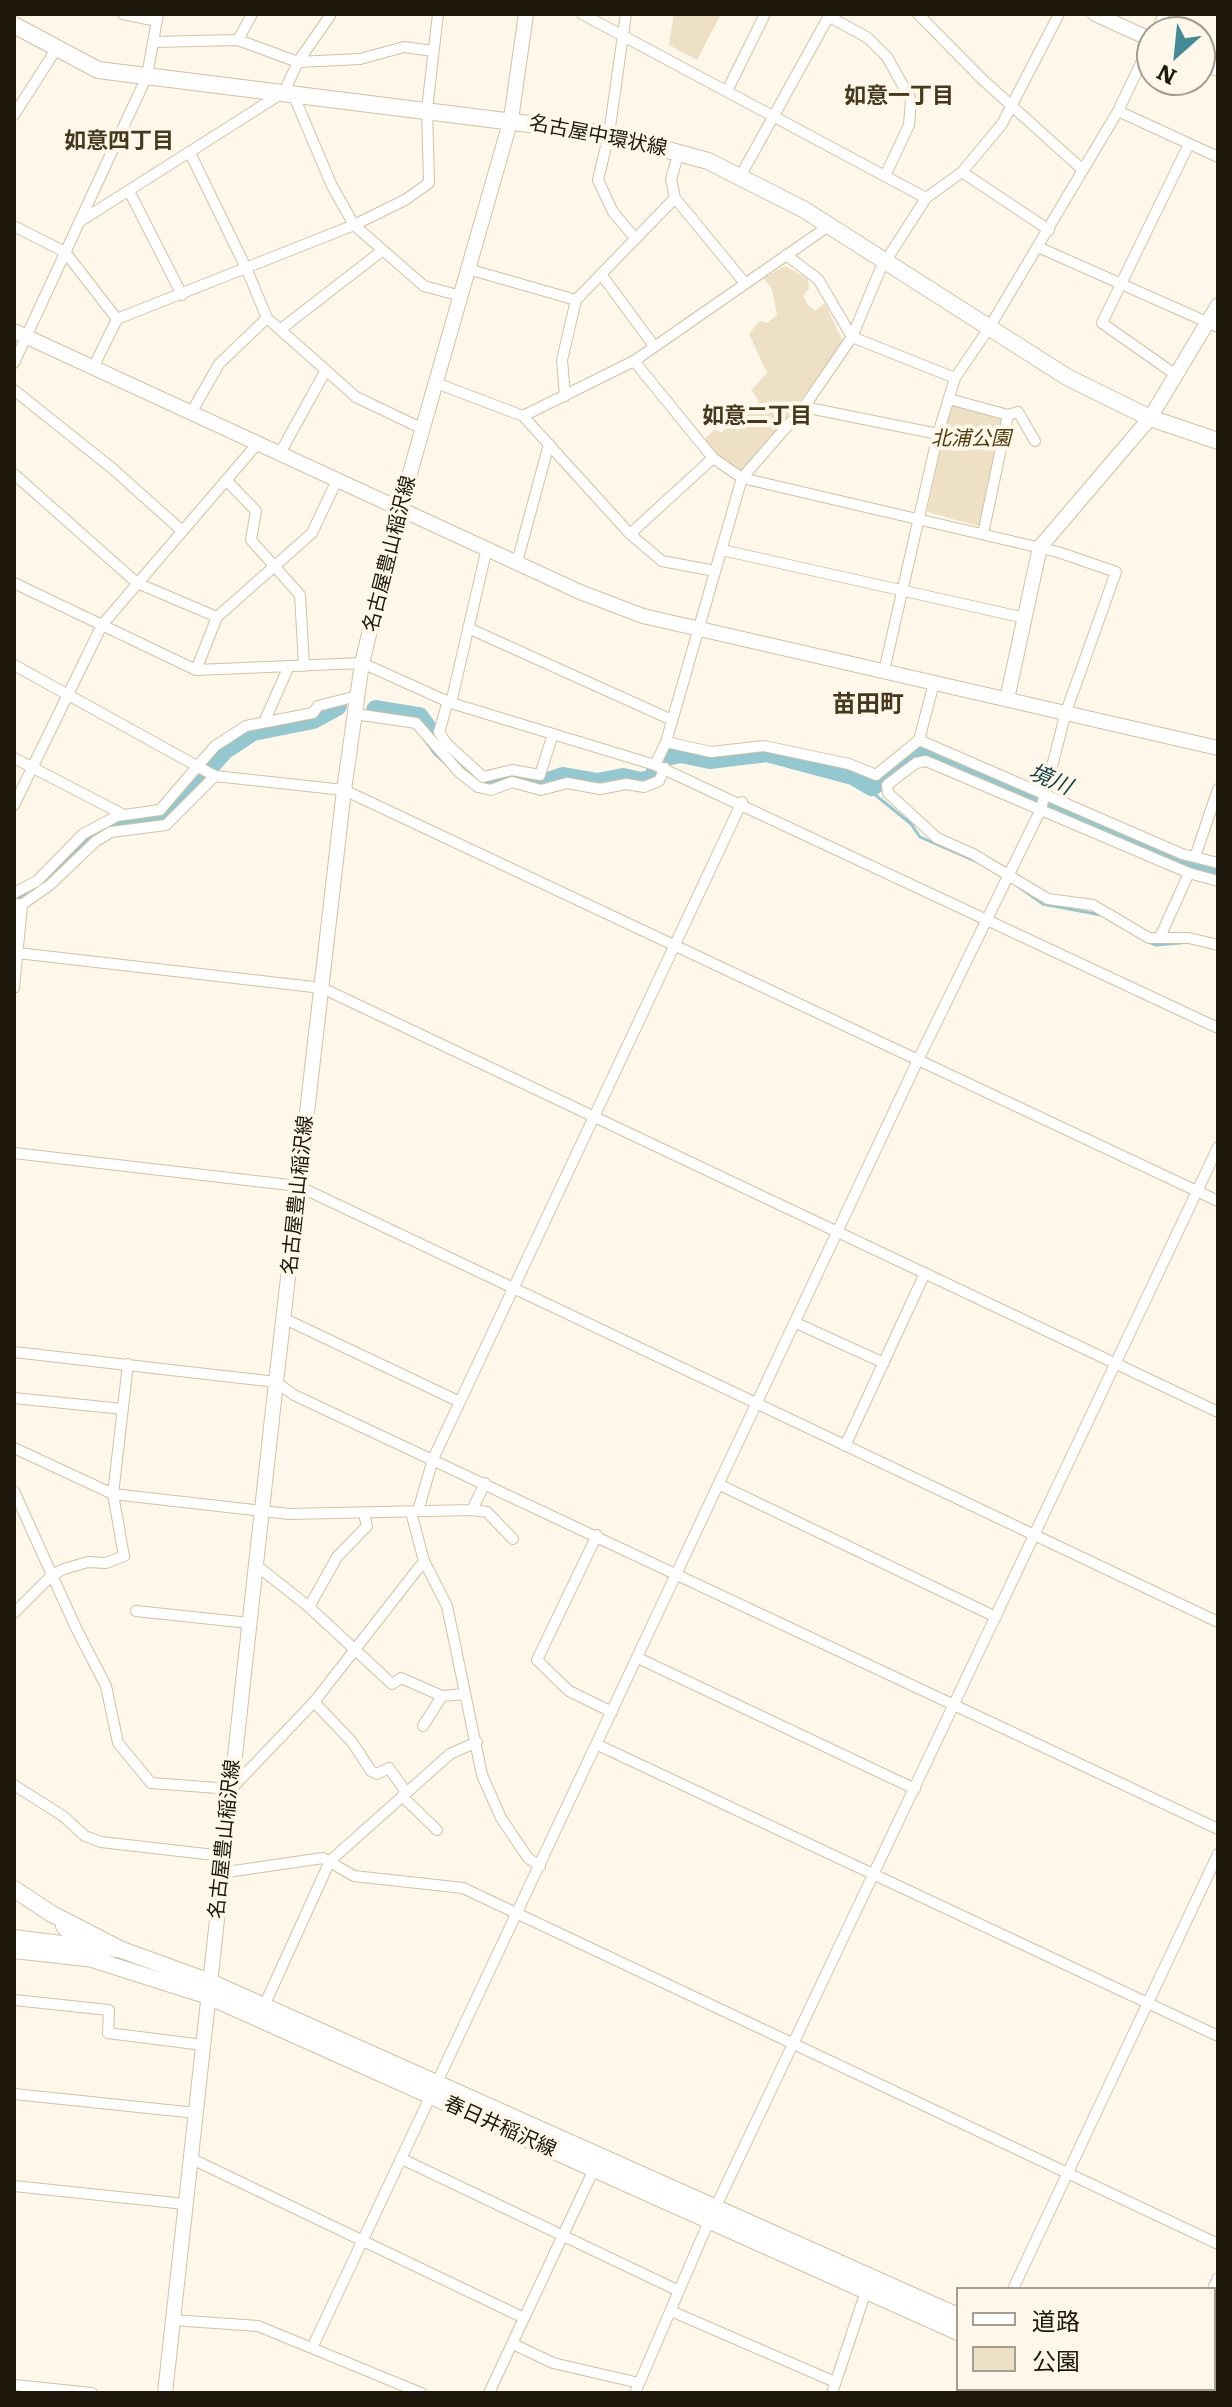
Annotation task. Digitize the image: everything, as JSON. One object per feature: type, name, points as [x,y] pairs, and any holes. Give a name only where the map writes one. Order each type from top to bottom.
[{"type":"main road","name":"名古屋豊山稲沢線","points":[[165,2393],[298,1186],[344,790],[362,663],[400,508],[511,119],[526,14]]},
{"type":"main road","points":[[1095,14],[1136,33]]},
{"type":"main road","name":"名古屋中環状線","points":[[14,25],[98,70],[511,119],[609,134],[679,152],[741,175],[830,225],[1067,377],[1150,418],[1218,441]]},
{"type":"main road","points":[[1007,699],[1040,547],[1150,418],[1213,324],[1218,305]]},
{"type":"main road","points":[[20,334],[517,562],[643,616],[1218,748]]},
{"type":"main road","name":"春日井稲沢線","points":[[14,1889],[52,1914],[122,1950],[713,2214],[956,2315]]},
{"type":"main road","name":"春日井稲沢線","points":[[52,1914],[95,1960],[264,2006],[594,2169],[713,2214],[866,2291],[956,2331]]},
{"type":"main road","points":[[14,1937],[122,1950]]},
{"type":"main road","points":[[14,1951],[95,1960]]},
{"type":"street","points":[[14,363],[20,334],[65,252],[147,76],[158,18],[123,14]]},
{"type":"street","points":[[238,40],[252,14]]},
{"type":"street","points":[[79,223],[288,93],[298,62],[331,14]]},
{"type":"street","points":[[93,368],[117,319],[354,225],[405,200],[429,183],[427,109],[438,14]]},
{"type":"street","points":[[582,14],[926,198]]},
{"type":"street","points":[[626,14],[609,134],[598,180],[613,212],[634,237]]},
{"type":"street","points":[[727,91],[765,14]]},
{"type":"street","points":[[918,14],[1083,170]]},
{"type":"street","points":[[355,714],[416,723],[459,772],[478,787],[491,790],[512,782],[541,790],[567,783],[600,789],[626,784],[644,787],[659,781],[672,720],[742,478],[804,407],[852,337],[886,260],[926,198],[962,172],[1014,105],[1059,14]]},
{"type":"street","points":[[741,175],[829,15],[868,38],[887,57],[911,100],[909,125],[885,176]]},
{"type":"street","points":[[153,42],[238,40],[298,62],[360,59],[404,47],[433,51]]},
{"type":"street","points":[[14,115],[57,48]]},
{"type":"street","points":[[884,671],[938,434],[955,378],[1049,230],[1118,111],[1136,73]]},
{"type":"street","points":[[288,93],[354,225],[424,286],[461,296]]},
{"type":"street","points":[[1118,111],[1218,157]]},
{"type":"street","points":[[1176,375],[1102,323],[1189,144]]},
{"type":"street","points":[[679,152],[671,179],[675,198],[744,282]]},
{"type":"street","points":[[190,153],[267,318],[356,397],[423,429]]},
{"type":"street","points":[[962,172],[1049,230]]},
{"type":"street","points":[[129,191],[182,295]]},
{"type":"street","points":[[565,396],[562,360],[576,300],[675,198]]},
{"type":"street","points":[[523,416],[634,361],[830,225]]},
{"type":"street","points":[[14,226],[65,252],[117,319]]},
{"type":"street","points":[[1038,247],[1213,324]]},
{"type":"street","points":[[281,329],[383,250]]},
{"type":"street","points":[[786,255],[818,279],[852,337],[955,378]]},
{"type":"street","points":[[468,269],[576,300]]},
{"type":"street","points":[[601,274],[654,346]]},
{"type":"street","points":[[191,413],[219,364],[267,318]]},
{"type":"street","points":[[312,2348],[918,1060],[1044,802],[1066,712],[1116,572],[1040,547],[742,478],[713,458],[634,361]]},
{"type":"street","points":[[280,453],[326,370]]},
{"type":"street","points":[[436,383],[523,416],[630,534],[662,561],[715,571]]},
{"type":"street","points":[[14,390],[113,469],[181,530]]},
{"type":"street","points":[[949,399],[1008,415],[1018,412],[1035,441]]},
{"type":"street","points":[[804,407],[938,434]]},
{"type":"street","points":[[983,534],[1008,415]]},
{"type":"street","points":[[14,805],[102,625],[258,443]]},
{"type":"street","points":[[517,562],[549,444]]},
{"type":"street","points":[[630,534],[713,458]]},
{"type":"street","points":[[14,474],[137,583],[217,617]]},
{"type":"street","points":[[226,480],[256,511],[251,540],[300,595],[304,666]]},
{"type":"street","points":[[196,670],[217,617],[312,533],[337,480]]},
{"type":"street","points":[[487,548],[439,732],[446,743],[483,777],[512,770],[540,775],[553,734]]},
{"type":"street","points":[[722,550],[1025,618]]},
{"type":"street","points":[[14,583],[196,670],[362,663],[449,702],[660,766],[1218,1028]]},
{"type":"street","points":[[468,628],[672,720]]},
{"type":"street","points":[[14,665],[69,692],[208,771],[344,790],[1218,1201]]},
{"type":"street","points":[[265,720],[289,666]]},
{"type":"street","points":[[666,742],[711,752],[776,747],[849,764],[876,775],[919,740],[934,683]]},
{"type":"street","points":[[16,903],[50,885],[96,841],[111,832],[166,825],[208,771],[215,746],[246,726],[313,713],[318,706],[357,696]]},
{"type":"street","points":[[919,740],[1189,873],[1218,881]]},
{"type":"street","points":[[14,758],[124,815]]},
{"type":"street","points":[[1218,863],[926,761],[916,763],[887,785],[888,793],[937,838],[1048,899],[1093,905],[1149,938],[1189,938],[1218,945]]},
{"type":"street","points":[[14,988],[18,953],[16,903],[83,834],[124,815],[160,810],[208,771]]},
{"type":"street","points":[[1195,857],[1218,789]]},
{"type":"street","points":[[540,1866],[528,1858],[501,1818],[482,1775],[447,1606],[424,1561],[414,1512],[433,1459],[742,802]]},
{"type":"street","points":[[1160,937],[1189,873]]},
{"type":"street","points":[[18,953],[322,988],[1218,1412]]},
{"type":"street","points":[[513,2344],[553,2363],[637,2388],[713,2214],[1218,1147]]},
{"type":"street","points":[[14,1153],[298,1186],[1218,1622]]},
{"type":"street","points":[[845,1446],[925,1273]]},
{"type":"street","points":[[285,1319],[460,1402]]},
{"type":"street","points":[[796,1323],[884,1363]]},
{"type":"street","points":[[14,1352],[276,1382],[294,1395],[1218,1829]]},
{"type":"street","points":[[14,1613],[52,1575],[88,1562],[106,1563],[124,1556],[113,1494],[128,1364]]},
{"type":"street","points":[[14,1398],[123,1409]]},
{"type":"street","points":[[14,1448],[113,1494],[262,1510],[364,1514],[472,1510],[487,1512],[513,1539]]},
{"type":"street","points":[[472,1510],[485,1483]]},
{"type":"street","points":[[720,1485],[996,1617]]},
{"type":"street","points":[[14,1491],[106,1686],[118,1743],[151,1783],[231,1789],[314,1702],[424,1561]]},
{"type":"street","points":[[309,1607],[337,1557],[367,1526],[364,1514]]},
{"type":"street","points":[[597,1535],[537,1660],[569,1691],[612,1712]]},
{"type":"street","points":[[256,1565],[309,1607],[392,1684],[401,1678],[442,1696],[465,1694]]},
{"type":"street","points":[[136,1611],[249,1623]]},
{"type":"street","points":[[638,1658],[915,1789]]},
{"type":"street","points":[[423,1726],[442,1696]]},
{"type":"street","points":[[314,1702],[352,1742],[371,1771],[377,1774],[389,1768],[404,1794],[437,1830]]},
{"type":"street","points":[[264,2006],[330,1861],[450,1754],[477,1742]]},
{"type":"street","points":[[598,1745],[1218,2036]]},
{"type":"street","points":[[14,1785],[63,1816],[85,1836],[101,1842],[223,1856]]},
{"type":"street","points":[[1014,2287],[1218,1854]]},
{"type":"street","points":[[220,1873],[323,1858],[354,1876],[463,1888],[1218,2244]]},
{"type":"street","points":[[14,2000],[109,2010],[108,2033],[203,2045]]},
{"type":"street","points":[[14,2094],[196,2113]]},
{"type":"street","points":[[190,2158],[524,2318]]},
{"type":"street","points":[[402,2159],[679,2291]]},
{"type":"street","points":[[489,2393],[594,2169]]},
{"type":"street","points":[[14,2186],[185,2204]]},
{"type":"street","points":[[671,2311],[833,2387],[866,2291]]},
{"type":"street","points":[[172,2320],[258,2326],[420,2393]]},
{"type":"street","points":[[14,2385],[92,2393]]},
{"type":"green space","points":[[674,14],[721,14],[697,60],[669,45]]},
{"type":"green space","points":[[785,266],[808,279],[809,289],[803,295],[808,305],[815,311],[825,303],[843,342],[796,407],[742,471],[737,471],[713,454],[703,441],[715,429],[721,433],[746,408],[749,410],[759,401],[751,390],[767,373],[749,334],[759,321],[767,323],[777,315],[772,290],[764,278]]},
{"type":"green space","name":"北浦公園","points":[[953,403],[1002,417],[1004,422],[982,522],[978,526],[927,512],[949,405]]},
{"type":"waterway","points":[[14,903],[41,885],[87,839],[110,827],[164,817],[224,750],[253,731],[313,719],[337,706]]},
{"type":"waterway","points":[[376,710],[419,717],[441,748],[480,783],[513,776],[542,784],[563,777],[598,783],[623,778],[640,782],[651,780],[656,773]]},
{"type":"waterway","name":"境川","points":[[671,755],[681,753],[710,759],[767,752],[853,775],[872,786],[919,750],[1184,863],[1218,873]]},
{"type":"waterway","points":[[872,786],[873,793],[911,824],[920,837],[975,861]]},
{"type":"waterway","points":[[1019,887],[1043,904],[1101,915]]},
{"type":"waterway","points":[[1149,942],[1155,945],[1181,943]]},
{"type":"district","name":"如意一丁目","points":[[899,97]]},
{"type":"district","name":"如意四丁目","points":[[119,142]]},
{"type":"district","name":"如意二丁目","points":[[757,417]]},
{"type":"district","name":"苗田町","points":[[868,705]]}]
